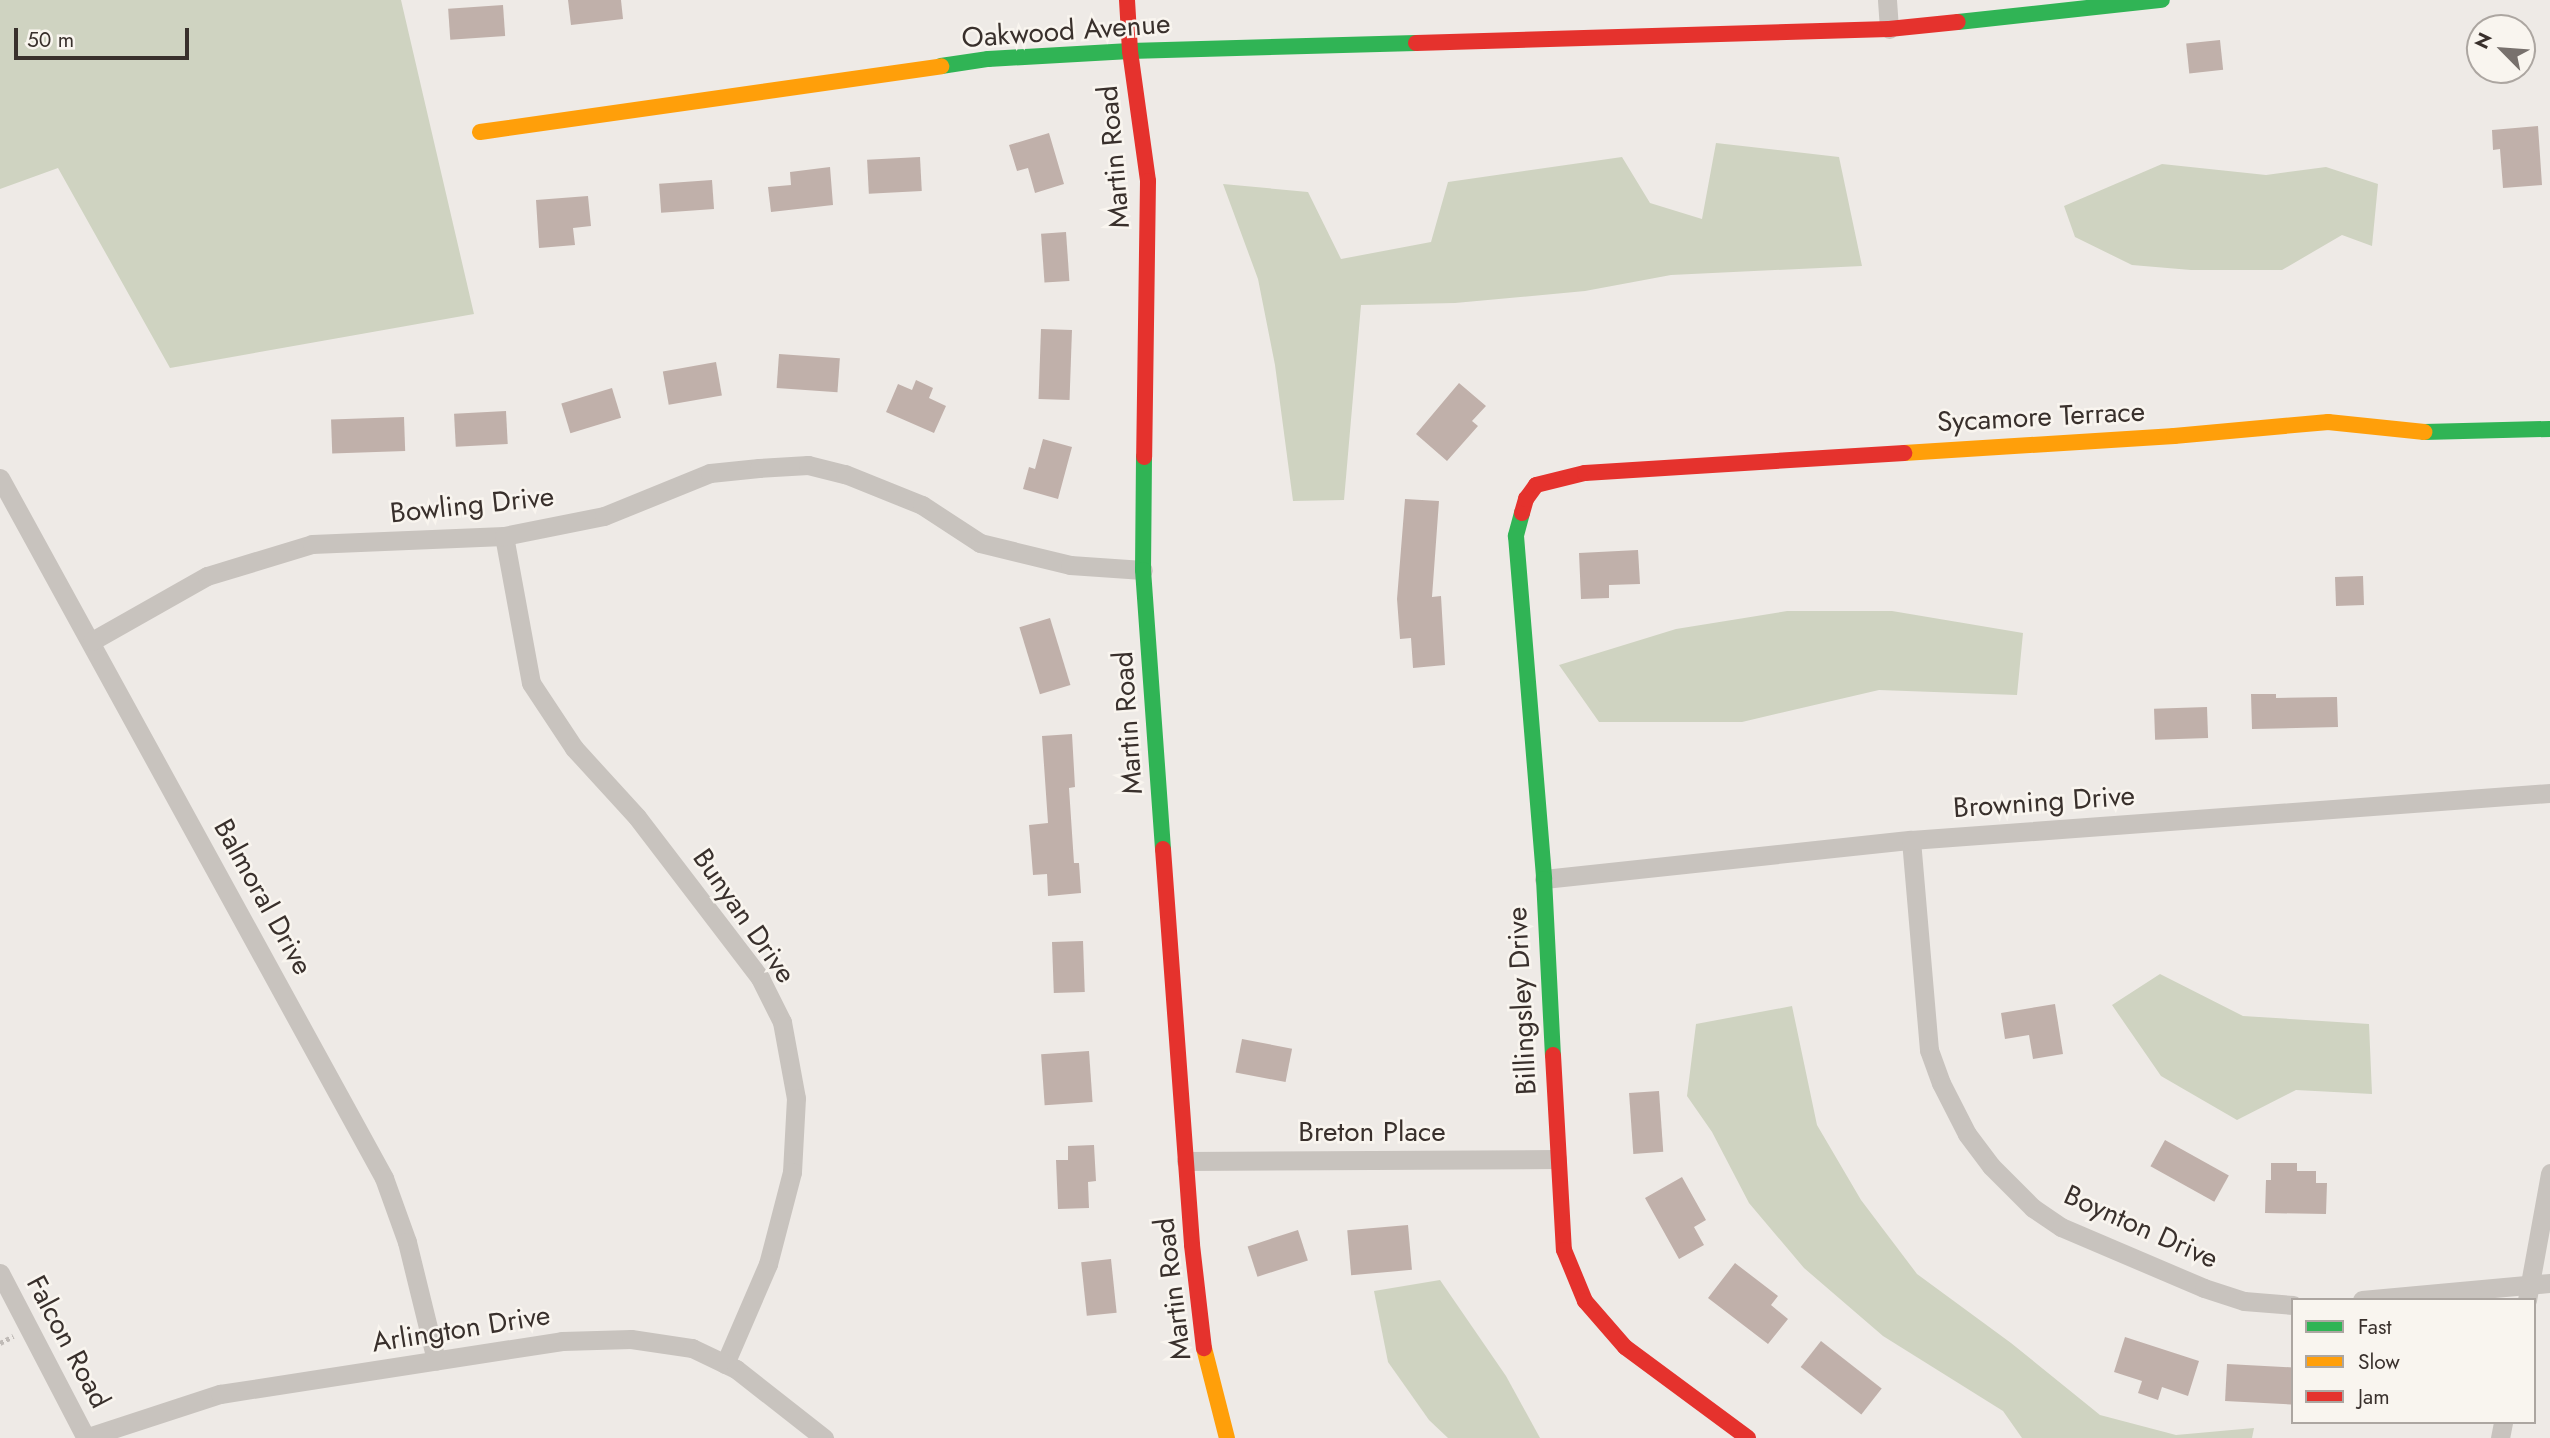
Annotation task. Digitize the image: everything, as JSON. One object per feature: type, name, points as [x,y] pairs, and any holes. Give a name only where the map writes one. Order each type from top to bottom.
[{"type":"street","name":"Martin Road","points":[[1127,0],[1130,51],[1148,181],[1143,570],[1186,1161],[1204,1348],[1227,1438]]},
{"type":"street","points":[[1887,0],[1889,29]]},
{"type":"street","name":"Oakwood Avenue","points":[[480,132],[988,59],[1130,51],[1889,29],[2162,0]]},
{"type":"street","name":"Sycamore Terrace","points":[[1536,485],[1585,473],[2174,436],[2328,422],[2428,432],[2550,429]]},
{"type":"street","name":"Bowling Drive","points":[[92,641],[207,576],[312,544],[504,536],[604,516],[710,473],[808,466],[880,486],[922,505],[980,543],[1070,565],[1143,570]]},
{"type":"street","name":"Balmoral Drive","points":[[0,478],[92,641],[384,1178],[407,1242],[436,1360]]},
{"type":"street","name":"Billingsley Drive","points":[[1536,485],[1526,499],[1516,536],[1544,879],[1563,1250],[1585,1301],[1625,1347],[1748,1438]]},
{"type":"street","name":"Bunyan Drive","points":[[504,536],[531,683],[573,748],[637,817],[760,978],[782,1022],[796,1098],[792,1172],[768,1264],[725,1364]]},
{"type":"street","name":"Browning Drive","points":[[1544,879],[1911,840],[2550,793]]},
{"type":"street","name":"Boynton Drive","points":[[1911,840],[1929,1049],[1941,1083],[1967,1134],[1991,1166],[2033,1208],[2061,1227],[2204,1288],[2244,1301],[2291,1305]]},
{"type":"street","name":"Breton Place","points":[[1186,1161],[1557,1159]]},
{"type":"street","points":[[2528,1291],[2550,1173]]},
{"type":"street","name":"Falcon Road","points":[[0,1273],[85,1438]]},
{"type":"street","points":[[2399,1298],[2528,1291],[2550,1283]]},
{"type":"street","name":"Arlington Drive","points":[[85,1438],[220,1394],[562,1341],[631,1339],[692,1349],[725,1364],[824,1438]]},
{"type":"green space","points":[[0,0],[401,0],[474,314],[170,368],[58,168],[0,189]]},
{"type":"green space","points":[[1716,143],[1839,157],[1862,266],[1671,275],[1585,291],[1455,303],[1361,305],[1344,500],[1293,501],[1275,365],[1258,279],[1223,184],[1308,192],[1341,259],[1431,242],[1448,182],[1622,157],[1650,203],[1702,219]]},
{"type":"green space","points":[[2162,164],[2266,175],[2326,167],[2378,184],[2372,246],[2342,235],[2282,270],[2191,270],[2132,265],[2075,237],[2064,206]]},
{"type":"green space","points":[[1787,611],[1892,611],[2023,633],[2017,695],[1879,690],[1742,722],[1599,722],[1559,665],[1676,629]]},
{"type":"green space","points":[[2160,974],[2243,1016],[2369,1024],[2372,1094],[2296,1090],[2237,1120],[2161,1076],[2112,1005]]},
{"type":"green space","points":[[1792,1006],[1817,1125],[1861,1200],[1917,1274],[2011,1343],[2100,1415],[2176,1435],[2254,1428],[2252,1438],[2022,1438],[2003,1411],[1883,1336],[1804,1268],[1749,1203],[1712,1132],[1687,1096],[1696,1024]]},
{"type":"green space","points":[[1440,1280],[1506,1376],[1540,1438],[1448,1438],[1429,1420],[1388,1362],[1374,1291]]},
{"type":"building","points":[[568,0],[621,0],[623,19],[571,25]]},
{"type":"building","points":[[503,5],[505,36],[450,40],[448,9]]},
{"type":"building","points":[[2220,40],[2223,70],[2189,73],[2186,44]]},
{"type":"building","points":[[2538,126],[2542,185],[2503,188],[2500,149],[2493,150],[2492,130]]},
{"type":"building","points":[[1049,133],[1064,184],[1035,193],[1028,168],[1017,171],[1009,145]]},
{"type":"building","points":[[920,157],[922,191],[869,194],[867,160]]},
{"type":"building","points":[[830,167],[833,205],[771,212],[768,187],[791,185],[790,172]]},
{"type":"building","points":[[712,180],[714,209],[661,213],[659,184]]},
{"type":"building","points":[[588,196],[591,226],[573,228],[575,245],[539,248],[536,200]]},
{"type":"building","points":[[1066,232],[1069,281],[1044,283],[1041,234]]},
{"type":"building","points":[[1041,329],[1072,330],[1070,400],[1039,399]]},
{"type":"building","points":[[779,354],[840,358],[837,392],[777,388]]},
{"type":"building","points":[[716,362],[722,395],[669,405],[663,371]]},
{"type":"building","points":[[916,380],[933,388],[929,398],[946,406],[934,433],[886,412],[898,384],[912,390]]},
{"type":"building","points":[[1459,383],[1486,406],[1472,421],[1478,426],[1447,461],[1416,434]]},
{"type":"building","points":[[612,388],[621,418],[570,433],[561,403]]},
{"type":"building","points":[[506,411],[508,444],[456,447],[454,414]]},
{"type":"building","points":[[404,417],[405,451],[332,454],[331,420]]},
{"type":"building","points":[[1043,439],[1072,447],[1058,499],[1023,489],[1029,467],[1035,469]]},
{"type":"building","points":[[1405,499],[1439,501],[1432,597],[1441,596],[1445,665],[1413,668],[1411,638],[1400,639],[1397,599]]},
{"type":"building","points":[[1638,550],[1640,584],[1609,585],[1609,598],[1581,599],[1579,553]]},
{"type":"building","points":[[2363,576],[2364,605],[2336,606],[2335,577]]},
{"type":"building","points":[[1050,618],[1070,685],[1040,694],[1019,627]]},
{"type":"building","points":[[2251,694],[2276,694],[2276,698],[2337,697],[2338,727],[2252,729]]},
{"type":"building","points":[[2207,707],[2208,738],[2155,740],[2154,709]]},
{"type":"building","points":[[1072,734],[1075,787],[1069,788],[1074,863],[1079,863],[1081,893],[1048,896],[1047,874],[1033,875],[1029,825],[1048,823],[1042,736]]},
{"type":"building","points":[[1083,941],[1085,992],[1054,993],[1052,942]]},
{"type":"building","points":[[2055,1004],[2063,1054],[2033,1059],[2029,1035],[2005,1039],[2001,1013]]},
{"type":"building","points":[[1242,1039],[1292,1049],[1286,1082],[1236,1072]]},
{"type":"building","points":[[1089,1051],[1093,1102],[1045,1105],[1041,1054]]},
{"type":"building","points":[[1659,1091],[1663,1152],[1633,1154],[1629,1093]]},
{"type":"building","points":[[2165,1140],[2229,1175],[2214,1202],[2150,1166]]},
{"type":"building","points":[[1094,1145],[1096,1181],[1088,1182],[1089,1208],[1058,1209],[1056,1160],[1068,1160],[1068,1146]]},
{"type":"building","points":[[2271,1163],[2297,1163],[2297,1171],[2316,1171],[2316,1183],[2327,1183],[2326,1214],[2265,1213],[2266,1180],[2271,1180]]},
{"type":"building","points":[[1682,1177],[1706,1220],[1694,1227],[1704,1245],[1679,1259],[1645,1198]]},
{"type":"building","points":[[1408,1225],[1412,1270],[1351,1275],[1347,1230]]},
{"type":"building","points":[[1298,1230],[1308,1260],[1257,1277],[1248,1246]]},
{"type":"building","points":[[1111,1259],[1117,1313],[1087,1316],[1081,1262]]},
{"type":"building","points":[[1735,1263],[1778,1296],[1771,1305],[1788,1319],[1768,1344],[1708,1298]]},
{"type":"building","points":[[2125,1337],[2199,1361],[2188,1396],[2162,1387],[2158,1400],[2138,1393],[2142,1381],[2114,1372]]},
{"type":"building","points":[[1821,1341],[1882,1388],[1861,1414],[1801,1367]]},
{"type":"building","points":[[2227,1364],[2291,1367],[2291,1404],[2225,1401]]},
{"type":"traffic: fast","points":[[1958,22],[2162,0]]},
{"type":"traffic: fast","points":[[941,66],[988,59],[1130,51],[1416,43]]},
{"type":"traffic: fast","points":[[2424,432],[2550,429]]},
{"type":"traffic: fast","points":[[1144,457],[1143,570],[1163,849]]},
{"type":"traffic: fast","points":[[1522,513],[1516,536],[1544,879],[1553,1055]]},
{"type":"traffic: slow","points":[[480,132],[941,66]]},
{"type":"traffic: slow","points":[[1904,453],[2174,436],[2328,422],[2424,432]]},
{"type":"traffic: slow","points":[[1204,1348],[1227,1438]]},
{"type":"traffic: jam","points":[[1127,0],[1130,51],[1148,181],[1144,457]]},
{"type":"traffic: jam","points":[[1416,43],[1889,29],[1958,22]]},
{"type":"traffic: jam","points":[[1522,513],[1526,499],[1536,485],[1585,473],[1904,453]]},
{"type":"traffic: jam","points":[[1163,849],[1192,1245],[1204,1348]]},
{"type":"traffic: jam","points":[[1553,1055],[1564,1250],[1585,1301],[1625,1347],[1748,1438]]}]
